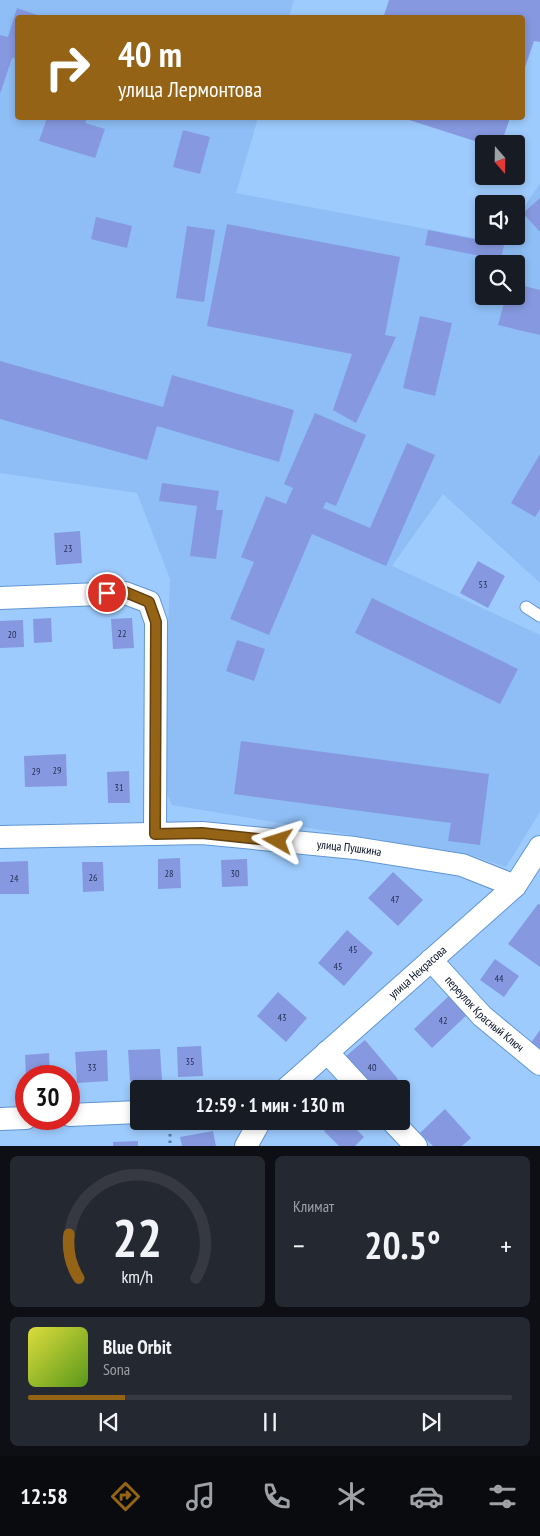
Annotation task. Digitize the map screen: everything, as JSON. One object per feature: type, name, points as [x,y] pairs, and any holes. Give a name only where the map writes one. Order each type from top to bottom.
[{"type":"street","points":[[0,598],[125,592],[149,602],[156,622],[155,834]]},
{"type":"street","name":"улица Пушкина","points":[[0,837],[202,833],[354,848],[462,865],[515,886]]},
{"type":"street","name":"улица Некрасова","points":[[296,1080],[515,886],[540,847]]},
{"type":"street","name":"переулок Красный Ключ","points":[[431,960],[482,1016],[540,1064]]},
{"type":"street","points":[[327,1052],[353,1080]]},
{"type":"street","points":[[80,1115],[130,1113]]},
{"type":"street","points":[[0,1119],[15,1118]]},
{"type":"street","points":[[246,1146],[255,1130]]},
{"type":"street","points":[[401,1130],[416,1146]]},
{"type":"lane","points":[[526,607],[540,616]]},
{"type":"path","points":[[170,1130],[170,1146]]},
{"type":"shaded area","points":[[0,0],[294,0],[290,15],[15,15],[15,120],[257,120],[236,193],[475,238],[475,245],[525,245],[525,206],[540,183],[540,583],[443,494],[392,566],[540,635],[540,812],[506,867],[470,855],[172,805],[162,782],[170,579],[137,493],[0,473]]},
{"type":"building","points":[[389,0],[540,0],[540,42],[534,41],[525,67],[525,15],[384,15]]},
{"type":"building","points":[[17,8],[37,15],[15,15],[15,58],[12,58],[0,94],[0,35],[8,37]]},
{"type":"building","points":[[46,120],[86,120],[85,123],[105,129],[95,158],[39,141]]},
{"type":"building","points":[[409,120],[509,120],[504,135],[475,135],[475,141]]},
{"type":"building","points":[[183,130],[210,137],[200,174],[173,167]]},
{"type":"building","points":[[540,198],[540,232],[525,215],[525,211]]},
{"type":"building","points":[[96,217],[132,226],[127,248],[91,239]]},
{"type":"building","points":[[227,224],[400,257],[385,335],[396,337],[356,423],[333,410],[352,354],[207,326]]},
{"type":"building","points":[[187,226],[215,230],[204,302],[176,298]]},
{"type":"building","points":[[428,230],[475,239],[475,245],[504,245],[502,255],[476,255],[425,245]]},
{"type":"building","points":[[525,286],[540,290],[540,335],[498,325],[504,305],[525,305]]},
{"type":"building","points":[[420,316],[452,323],[435,396],[403,388]]},
{"type":"building","points":[[0,361],[163,407],[172,375],[294,410],[279,462],[157,426],[147,460],[0,419]]},
{"type":"building","points":[[315,413],[366,435],[336,506],[326,502],[323,508],[370,528],[407,443],[435,455],[386,566],[312,534],[269,635],[230,619],[254,562],[241,557],[266,496],[286,504],[293,488],[284,484]]},
{"type":"building","points":[[540,454],[540,509],[535,517],[511,503]]},
{"type":"building","points":[[162,483],[219,491],[216,510],[223,510],[216,559],[190,556],[197,506],[159,501]]},
{"type":"building","points":[[80,531],[82,563],[56,565],[54,533]]},
{"type":"building","points":[[478,561],[505,576],[488,608],[460,593]]},
{"type":"building","points":[[372,598],[518,669],[500,704],[355,633]]},
{"type":"building","points":[[51,618],[52,642],[34,643],[33,619]]},
{"type":"building","points":[[132,618],[134,648],[113,649],[111,619]]},
{"type":"building","points":[[23,620],[24,647],[0,648],[0,621]]},
{"type":"building","points":[[237,640],[265,649],[254,681],[226,671]]},
{"type":"building","points":[[241,741],[489,774],[480,845],[448,841],[451,823],[234,794]]},
{"type":"building","points":[[66,754],[67,786],[25,787],[24,756]]},
{"type":"building","points":[[129,771],[130,803],[108,803],[107,772]]},
{"type":"building","points":[[180,858],[181,888],[158,889],[158,859]]},
{"type":"building","points":[[247,859],[248,886],[222,887],[221,860]]},
{"type":"building","points":[[28,861],[29,894],[0,894],[0,862]]},
{"type":"building","points":[[82,862],[103,862],[104,891],[83,892]]},
{"type":"building","points":[[393,872],[423,900],[398,926],[368,898]]},
{"type":"building","points":[[538,904],[540,905],[540,967],[508,944]]},
{"type":"building","points":[[347,930],[373,953],[344,986],[318,963]]},
{"type":"building","points":[[495,959],[519,976],[504,997],[480,980]]},
{"type":"building","points":[[278,992],[307,1018],[286,1042],[257,1016]]},
{"type":"building","points":[[453,992],[471,1011],[432,1048],[414,1029]]},
{"type":"building","points":[[540,1030],[540,1055],[528,1047]]},
{"type":"building","points":[[365,1040],[398,1079],[366,1080],[346,1056]]},
{"type":"building","points":[[201,1046],[203,1076],[178,1077],[177,1047]]},
{"type":"building","points":[[160,1049],[162,1080],[130,1081],[128,1050]]},
{"type":"building","points":[[107,1050],[108,1081],[80,1083],[80,1065],[76,1065],[75,1052]]},
{"type":"building","points":[[49,1053],[50,1065],[25,1065],[25,1055]]},
{"type":"building","points":[[445,1109],[471,1138],[462,1146],[433,1146],[420,1133]]},
{"type":"building","points":[[357,1130],[364,1137],[355,1146],[339,1146],[324,1131]]},
{"type":"building","points":[[213,1131],[216,1146],[182,1146],[180,1137]]},
{"type":"building","points":[[138,1141],[138,1146],[113,1146],[113,1142]]},
{"type":"route","points":[[107,593],[125,592],[149,602],[156,622],[155,834],[202,833],[278,841]]}]
